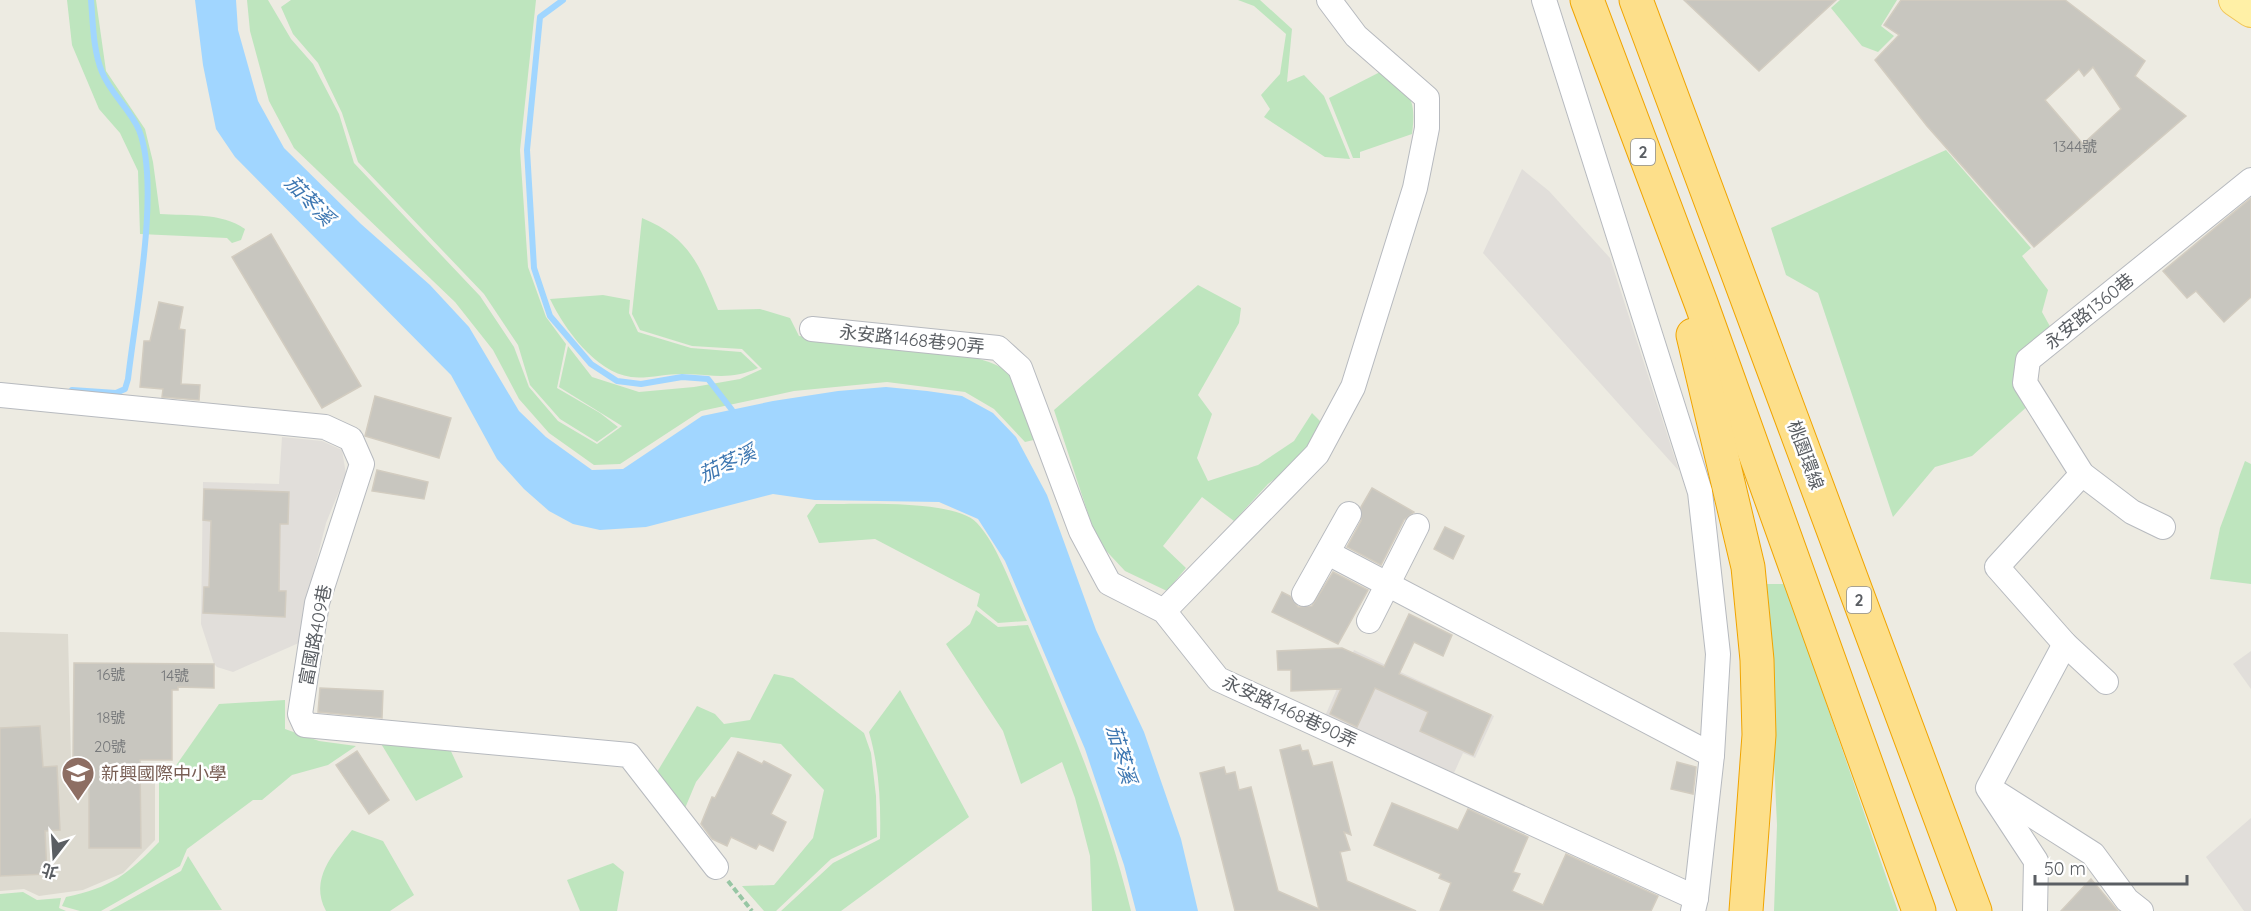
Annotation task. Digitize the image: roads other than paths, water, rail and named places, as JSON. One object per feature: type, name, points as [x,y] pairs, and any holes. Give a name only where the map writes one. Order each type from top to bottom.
[{"type":"highway","name":"2","points":[[1587,0],[1661,199],[1694,306]]},
{"type":"highway","name":"桃園環線","points":[[1636,0],[1975,911]]},
{"type":"highway","points":[[1694,306],[1748,567],[1755,636],[1759,735],[1746,911]]},
{"type":"highway","points":[[1694,306],[1918,911]]},
{"type":"main road","points":[[2235,0],[2251,11]]},
{"type":"lane","points":[[1164,611],[1317,454],[1353,387],[1415,188],[1427,128],[1427,98],[1356,36],[1329,0]]},
{"type":"lane","points":[[1544,0],[1700,492],[1718,654],[1712,756],[1694,904]]},
{"type":"lane","name":"永安路1360巷","points":[[2082,474],[2025,383],[2028,360],[2251,180]]},
{"type":"lane","name":"永安路1468巷90弄","points":[[812,329],[998,348],[1020,369],[1081,531],[1109,583],[1164,611],[1218,679],[1694,904]]},
{"type":"lane","name":"富國路409巷","points":[[0,395],[325,427],[351,440],[362,464],[317,603],[300,714],[305,725],[628,755],[716,867]]},
{"type":"lane","points":[[2106,682],[2065,644],[1997,567],[2082,474],[2132,512],[2163,527]]},
{"type":"lane","points":[[1304,594],[1349,514]]},
{"type":"lane","points":[[1369,621],[1417,526]]},
{"type":"lane","points":[[1328,553],[1712,756]]},
{"type":"lane","points":[[1988,788],[2065,644]]},
{"type":"lane","points":[[1988,788],[2036,861],[2035,911]]},
{"type":"lane","points":[[1988,788],[2093,854],[2127,900],[2141,911]]},
{"type":"water","name":"茄苳溪","points":[[195,0],[236,0],[238,30],[258,101],[284,148],[361,224],[430,285],[469,327],[519,411],[546,437],[592,470],[623,469],[702,416],[773,401],[838,391],[886,387],[927,391],[962,396],[993,413],[1016,437],[1047,495],[1096,630],[1144,732],[1181,839],[1198,911],[1136,911],[1124,865],[1085,749],[1005,561],[978,519],[939,502],[815,500],[773,494],[646,527],[600,530],[573,524],[549,511],[524,489],[497,459],[451,375],[235,157],[216,129],[203,65]]},
{"type":"waterway","points":[[72,390],[116,393],[125,389],[140,287],[147,217],[148,184],[145,154],[139,130],[110,87],[99,64],[91,0]]},
{"type":"waterway","points":[[563,0],[540,17],[527,150],[534,268],[550,316],[591,364],[617,381],[641,384],[682,377],[708,379],[732,410]]},
{"type":"place","name":"新興國際中小學","points":[[78,802]]}]
